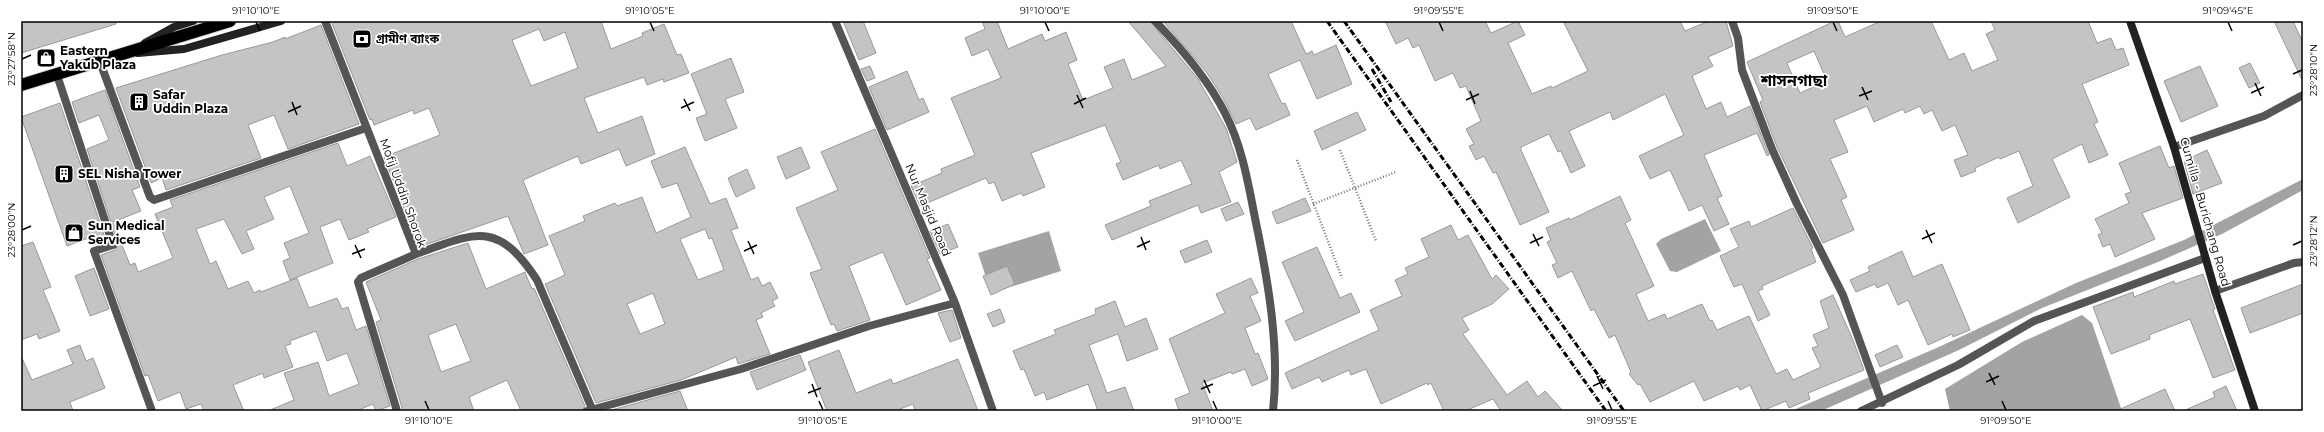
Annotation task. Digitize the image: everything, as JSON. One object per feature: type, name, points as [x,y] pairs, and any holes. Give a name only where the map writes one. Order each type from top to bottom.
[{"type":"highway","points":[[21,85],[230,21]]},
{"type":"main road","points":[[129,53],[169,29],[193,21]]},
{"type":"main road","points":[[129,53],[184,49],[281,21]]},
{"type":"main road","name":"Cumilla - Burichang Road","points":[[2130,21],[2174,147],[2215,291],[2255,411]]},
{"type":"street","name":"Mofij Uddin Shorok","points":[[325,21],[416,254],[361,278],[358,282],[397,411]]},
{"type":"street","name":"Nur Masjid Road","points":[[835,21],[955,303],[993,411]]},
{"type":"street","points":[[1156,21],[1174,41],[1210,88],[1225,112],[1244,163],[1262,252],[1271,315],[1276,386],[1274,411]]},
{"type":"street","points":[[1732,21],[1738,38],[1742,70],[1772,149],[1797,204],[1843,295],[1870,366],[1882,403]]},
{"type":"street","points":[[100,62],[150,196],[154,200],[366,128]]},
{"type":"street","points":[[57,75],[114,245],[94,251],[152,411]]},
{"type":"street","points":[[2174,147],[2264,116],[2303,95]]},
{"type":"street","points":[[416,254],[467,236],[484,235],[507,245],[529,268],[537,280],[591,410],[741,369],[869,326],[955,303]]},
{"type":"street","points":[[1861,411],[1882,403],[1958,365],[2034,320],[2205,258]]},
{"type":"street","points":[[2215,291],[2294,263],[2303,262]]},
{"type":"path","points":[[1340,150],[1376,241]]},
{"type":"path","points":[[1297,160],[1342,278]]},
{"type":"path","points":[[1313,204],[1396,172]]},
{"type":"shaded area","points":[[2303,179],[2303,190],[2222,234],[2158,262],[2042,308],[1959,350],[1821,411],[1791,411],[1941,346],[2076,283],[2184,240]]},
{"type":"shaded area","points":[[1705,219],[1721,251],[1677,272],[1670,271],[1656,244],[1661,239]]},
{"type":"shaded area","points":[[1049,231],[1061,271],[991,293],[978,253]]},
{"type":"shaded area","points":[[2082,315],[2092,323],[2122,411],[1950,411],[1945,389],[2022,342]]},
{"type":"building","points":[[21,21],[116,21],[116,24],[21,53]]},
{"type":"building","points":[[331,21],[601,21],[611,49],[643,36],[642,33],[664,24],[677,55],[681,54],[689,73],[664,82],[663,79],[647,85],[644,77],[584,98],[598,133],[642,116],[655,154],[626,166],[619,149],[581,164],[578,156],[523,180],[548,245],[524,254],[508,216],[419,247],[384,157],[440,135],[429,108],[414,114],[413,110],[374,125],[372,119],[370,120]],"holes":[[[539,29],[544,41],[565,32],[578,68],[531,86],[512,40]]]},
{"type":"building","points":[[843,21],[863,21],[876,53],[859,60]]},
{"type":"building","points":[[982,21],[997,21],[1008,49],[1042,34],[1045,41],[1066,32],[1077,60],[1068,64],[1083,100],[1113,88],[1104,67],[1124,59],[1132,80],[1166,66],[1128,21],[1150,21],[1198,79],[1226,128],[1237,162],[1219,172],[1231,202],[1201,213],[1198,205],[1112,240],[1105,225],[1151,206],[1149,201],[1192,184],[1181,160],[1160,169],[1159,165],[1123,180],[1116,164],[1121,162],[1105,125],[1031,153],[1045,187],[1023,196],[1021,193],[1002,201],[994,182],[989,184],[986,178],[920,206],[911,186],[942,173],[941,169],[975,155],[951,98],[1001,78],[988,49],[972,56],[965,38],[985,29]]},
{"type":"building","points":[[1163,21],[1291,21],[1306,54],[1312,51],[1314,55],[1336,45],[1352,84],[1317,99],[1300,60],[1268,74],[1282,104],[1285,103],[1290,115],[1256,130],[1250,118],[1236,124],[1223,98],[1207,73]]},
{"type":"building","points":[[1385,21],[1485,21],[1491,33],[1518,21],[1525,35],[1508,43],[1532,94],[1551,86],[1552,88],[1588,71],[1563,21],[1680,21],[1685,31],[1709,21],[1726,21],[1733,46],[1708,57],[1713,66],[1692,76],[1706,109],[1721,102],[1727,117],[1750,106],[1769,155],[1767,156],[1757,133],[1704,155],[1722,196],[1717,198],[1729,224],[1714,231],[1702,205],[1689,211],[1670,170],[1650,179],[1639,156],[1684,135],[1665,94],[1613,120],[1610,112],[1569,131],[1585,166],[1571,173],[1561,151],[1558,152],[1549,134],[1521,147],[1549,212],[1520,225],[1496,172],[1493,173],[1484,156],[1476,160],[1469,146],[1474,144],[1466,129],[1481,121],[1466,86],[1460,88],[1453,73],[1435,81],[1419,45],[1413,48],[1408,38],[1396,44]]},
{"type":"building","points":[[1835,21],[1838,21],[1845,37],[1881,21],[1931,21],[1949,60],[1964,53],[1972,71],[1998,60],[1986,34],[1995,30],[1991,21],[2088,21],[2097,43],[2111,38],[2116,50],[2123,48],[2129,65],[2082,84],[2098,122],[2094,124],[2108,155],[2089,163],[2082,144],[2052,159],[2070,197],[2018,223],[2007,198],[2033,186],[2019,151],[2000,159],[1999,157],[1975,168],[1976,171],[1961,177],[1954,160],[1968,155],[1955,125],[1942,131],[1932,110],[1924,114],[1920,106],[1905,113],[1903,109],[1874,122],[1867,106],[1834,120],[1848,152],[1830,159],[1847,197],[1841,200],[1854,230],[1823,243],[1777,147],[1760,102],[1763,100],[1747,62]],"holes":[[[1814,51],[1827,81],[1800,93],[1787,63]]]},
{"type":"building","points":[[2274,21],[2293,21],[2303,43],[2303,82]]},
{"type":"building","points":[[321,25],[359,124],[288,149],[274,115],[248,125],[261,158],[166,190],[162,178],[151,183],[116,88],[222,55],[273,42],[285,37],[285,39]]},
{"type":"building","points":[[731,58],[744,92],[725,99],[737,128],[705,141],[696,118],[707,114],[691,74]]},
{"type":"building","points":[[2250,63],[2260,83],[2249,88],[2239,68]]},
{"type":"building","points":[[870,66],[875,78],[867,81],[861,69]]},
{"type":"building","points":[[2200,66],[2218,106],[2181,122],[2164,81]]},
{"type":"building","points":[[907,71],[919,100],[923,98],[929,112],[887,130],[869,87]]},
{"type":"building","points":[[105,90],[140,187],[132,190],[141,211],[113,222],[130,265],[135,263],[138,272],[173,258],[155,214],[173,207],[170,200],[338,143],[347,166],[370,156],[396,217],[367,229],[369,232],[349,240],[340,219],[320,227],[333,263],[290,280],[283,261],[290,258],[284,243],[309,233],[290,186],[264,197],[274,219],[246,231],[254,249],[242,254],[224,219],[196,229],[210,264],[216,261],[228,289],[248,281],[254,293],[260,290],[261,292],[297,278],[309,308],[337,298],[342,309],[348,307],[356,330],[366,326],[390,406],[376,411],[373,404],[356,411],[268,411],[294,400],[284,373],[318,362],[329,396],[359,384],[347,353],[327,361],[316,331],[290,341],[291,344],[285,346],[293,367],[264,378],[263,373],[233,385],[244,411],[204,411],[201,404],[186,409],[180,392],[158,401],[148,375],[145,376],[101,255],[115,250],[118,244],[87,149],[109,140],[99,115],[79,123],[72,102]]},
{"type":"building","name":"SEL Nisha Tower","points":[[60,103],[106,241],[94,245],[91,237],[67,246],[21,117]]},
{"type":"building","points":[[1357,112],[1366,130],[1322,150],[1314,131]]},
{"type":"building","points":[[875,129],[930,258],[927,259],[941,290],[906,305],[883,252],[849,266],[870,320],[837,331],[834,324],[831,325],[810,273],[822,269],[796,208],[838,190],[821,152]]},
{"type":"building","points":[[2160,146],[2169,168],[2174,166],[2183,198],[2142,213],[2155,239],[2115,257],[2110,244],[2103,247],[2098,235],[2102,233],[2095,219],[2129,203],[2125,194],[2131,192],[2119,163]]},
{"type":"building","points":[[685,147],[710,204],[726,198],[738,228],[731,230],[751,280],[758,277],[762,286],[770,282],[778,298],[772,301],[775,306],[761,313],[763,317],[756,320],[770,354],[738,364],[736,357],[681,380],[596,403],[545,284],[565,275],[549,236],[585,221],[583,216],[615,203],[617,206],[642,197],[656,233],[691,217],[677,183],[662,188],[651,161]],"holes":[[[705,229],[709,239],[712,238],[724,270],[698,280],[680,239]],[[653,293],[665,324],[640,334],[627,304]]]},
{"type":"building","points":[[801,147],[810,168],[786,179],[777,157]]},
{"type":"building","points":[[2207,150],[2222,183],[2193,194],[2184,161]]},
{"type":"building","points":[[747,169],[755,188],[736,197],[728,178]]},
{"type":"building","points":[[1620,196],[1631,220],[1625,223],[1654,286],[1636,294],[1648,321],[1665,314],[1667,319],[1702,304],[1710,321],[1712,320],[1717,330],[1749,316],[1776,374],[1787,369],[1793,380],[1821,367],[1812,348],[1818,346],[1813,335],[1829,328],[1820,301],[1833,295],[1853,340],[1864,370],[1808,393],[1810,399],[1789,408],[1786,401],[1762,411],[1750,385],[1740,390],[1738,386],[1704,401],[1694,381],[1650,402],[1640,384],[1638,385],[1629,374],[1631,372],[1615,335],[1609,338],[1594,309],[1591,311],[1572,271],[1558,278],[1552,265],[1557,263],[1547,242],[1551,240],[1546,228],[1569,218],[1570,220]]},
{"type":"building","points":[[1305,198],[1311,211],[1277,224],[1272,212]]},
{"type":"building","points":[[1238,202],[1244,214],[1226,221],[1221,209]]},
{"type":"building","points":[[1793,208],[1813,248],[1811,249],[1816,262],[1762,286],[1763,289],[1758,291],[1770,315],[1758,321],[1742,284],[1734,287],[1720,256],[1739,247],[1730,229],[1749,221],[1751,227]]},
{"type":"building","points":[[948,224],[958,247],[940,254],[930,231]]},
{"type":"building","points":[[1451,225],[1458,240],[1468,235],[1492,279],[1496,275],[1509,289],[1492,304],[1462,318],[1469,330],[1463,334],[1507,395],[1527,381],[1538,397],[1545,391],[1563,411],[1501,411],[1493,399],[1465,411],[1444,411],[1431,383],[1428,385],[1427,383],[1381,404],[1366,369],[1351,375],[1349,370],[1322,382],[1319,377],[1292,389],[1285,373],[1379,330],[1370,310],[1402,296],[1395,280],[1408,274],[1405,268],[1429,257],[1421,239]]},
{"type":"building","points":[[1207,240],[1212,252],[1185,263],[1180,251]]},
{"type":"building","points":[[33,242],[51,287],[43,290],[60,331],[39,339],[37,334],[21,340],[21,246]]},
{"type":"building","points":[[468,243],[486,289],[525,272],[532,289],[534,288],[585,406],[582,411],[521,411],[507,380],[469,397],[474,411],[403,411],[376,322],[381,320],[366,282],[418,259]],"holes":[[[456,324],[471,361],[441,372],[428,335]]]},
{"type":"building","points":[[1317,247],[1340,298],[1351,293],[1360,312],[1295,341],[1285,321],[1304,312],[1282,262]]},
{"type":"building","points":[[1902,251],[1913,277],[1942,264],[1970,330],[1953,337],[1952,334],[1928,345],[1908,300],[1898,305],[1888,283],[1877,288],[1875,284],[1856,292],[1850,280],[1870,271],[1868,267]]},
{"type":"building","points":[[1007,266],[1015,284],[991,295],[983,276]]},
{"type":"building","points":[[94,268],[109,309],[90,316],[75,276]]},
{"type":"building","points":[[2203,274],[2215,309],[2213,310],[2235,370],[2213,378],[2190,319],[2149,335],[2150,339],[2111,354],[2093,307],[2133,292],[2134,297],[2174,281],[2175,284]]},
{"type":"building","points":[[1251,278],[1258,293],[1250,296],[1261,321],[1245,328],[1255,354],[1258,353],[1268,379],[1252,386],[1245,369],[1232,374],[1231,372],[1202,383],[1213,411],[1179,411],[1175,399],[1190,393],[1169,339],[1225,313],[1216,294]]},
{"type":"building","points":[[2303,284],[2303,313],[2250,333],[2241,308]]},
{"type":"building","points":[[1115,301],[1125,327],[1146,318],[1158,349],[1127,361],[1118,334],[1089,345],[1107,393],[1125,387],[1134,411],[1098,411],[1088,384],[1047,400],[1044,392],[1035,396],[1024,369],[1021,370],[1013,351],[1056,334],[1054,330],[1096,314],[1095,309]]},
{"type":"building","points":[[1000,309],[1005,322],[993,327],[987,314]]},
{"type":"building","points":[[952,310],[961,338],[950,342],[938,313]]},
{"type":"building","points":[[80,345],[86,361],[93,358],[105,388],[70,402],[73,411],[24,411],[21,404],[21,356],[32,380],[73,364],[67,350]]},
{"type":"building","points":[[1897,345],[1903,357],[1880,367],[1875,355]]},
{"type":"building","points":[[839,350],[856,393],[891,379],[893,384],[958,359],[978,411],[915,411],[913,404],[895,411],[827,411],[808,362]]},
{"type":"building","points":[[800,355],[806,370],[757,390],[750,372]]},
{"type":"building","points":[[2226,386],[2237,411],[2183,411],[2215,397],[2213,392]]},
{"type":"building","points":[[2165,389],[2175,411],[2116,411]]},
{"type":"building","points":[[680,391],[688,411],[608,411]]},
{"type":"railway","points":[[1327,21],[1606,411]]},
{"type":"railway","points":[[1344,21],[1624,411]]},
{"type":"railway","points":[[1372,69],[1391,102]]},
{"type":"place","name":"গ্রামীণ ব্যাংক","points":[[362,39]]},
{"type":"place","name":"Eastern Yakub Plaza","points":[[46,58]]},
{"type":"place","name":"Safar Uddin Plaza","points":[[139,102]]},
{"type":"place","name":"SEL Nisha Tower","points":[[64,174]]},
{"type":"place","name":"Sun Medical Services","points":[[74,233]]},
{"type":"district","name":"শাসনগাছা","points":[[1794,80]]}]
